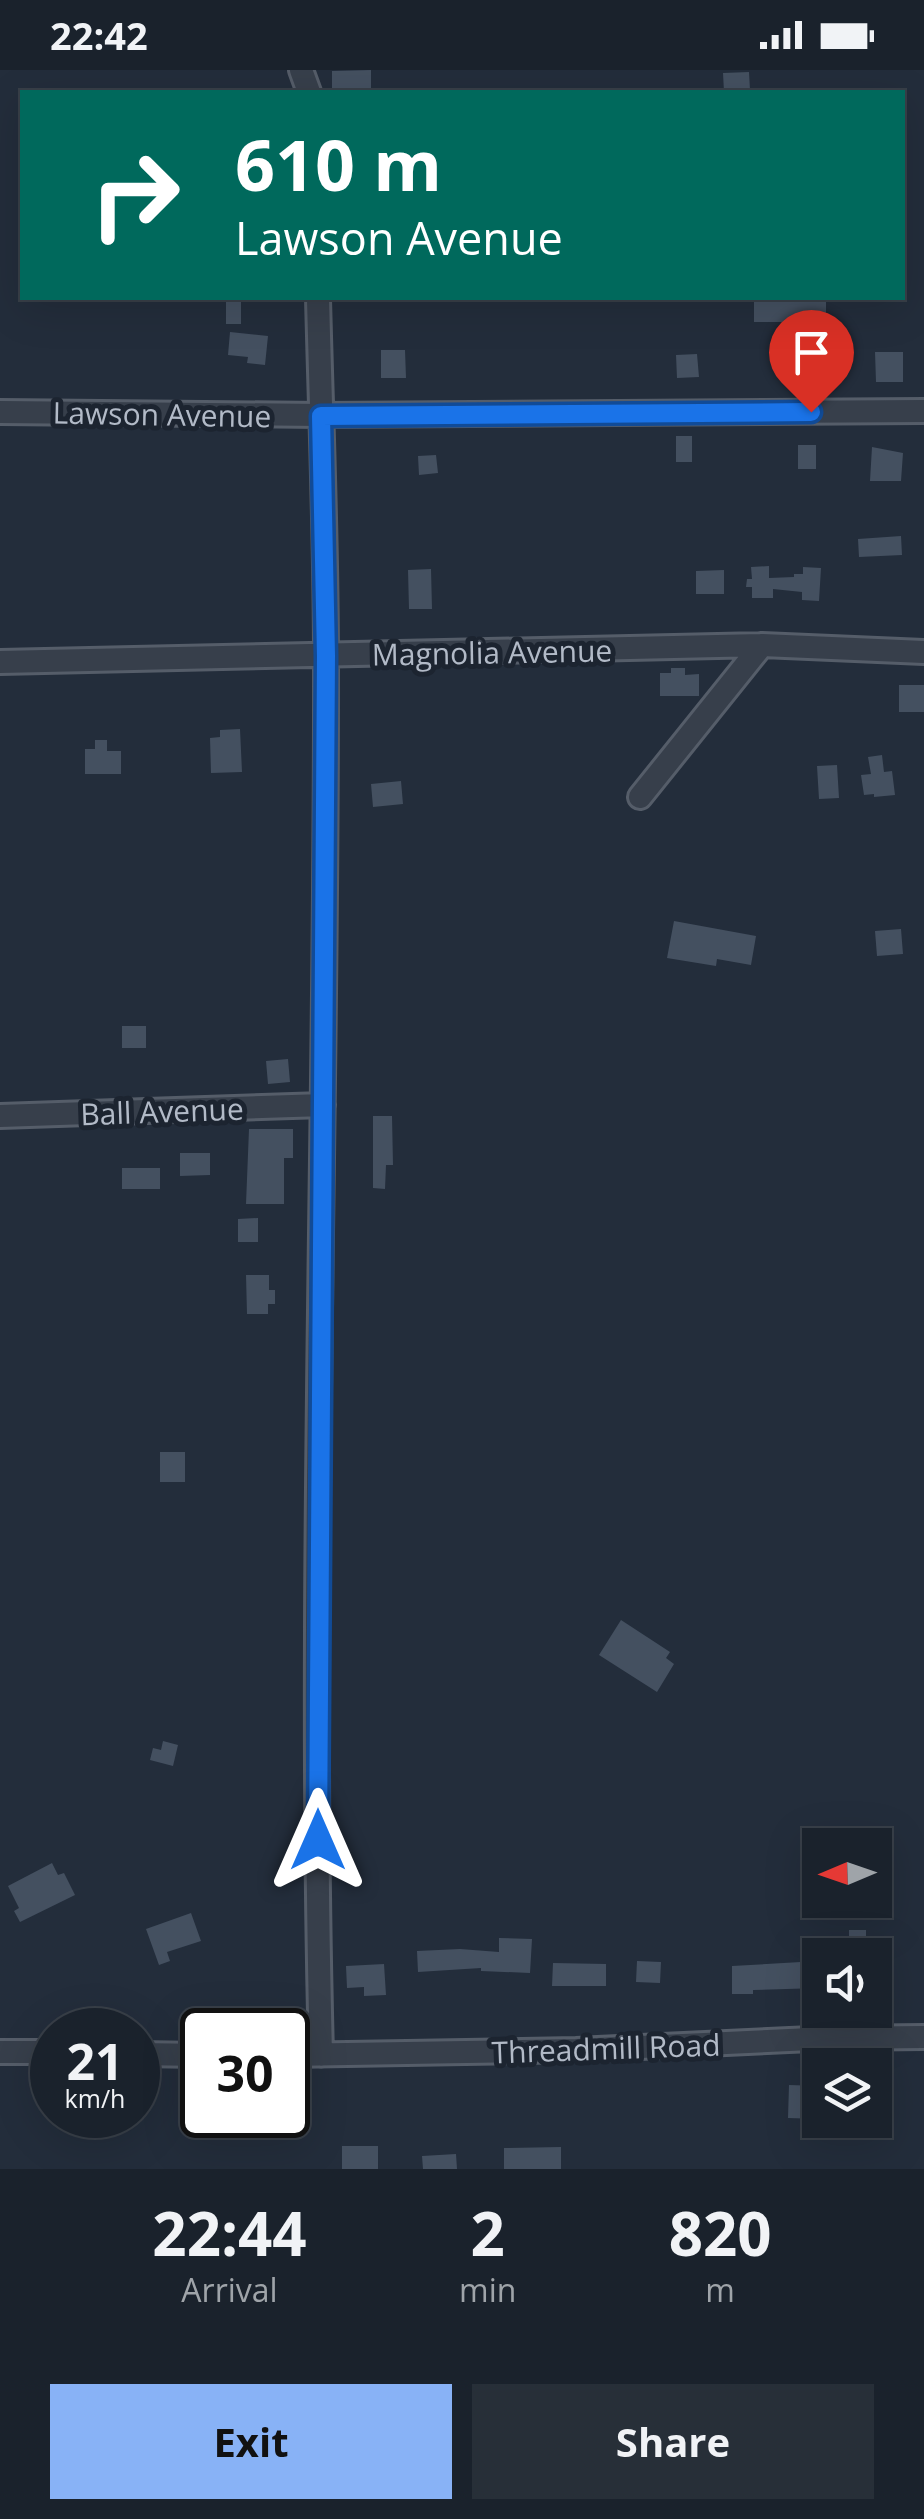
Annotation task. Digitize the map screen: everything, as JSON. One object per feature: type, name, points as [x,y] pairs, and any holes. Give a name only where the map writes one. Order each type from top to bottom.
[{"type":"street","points":[[318,300],[326,656],[320,1246],[321,2055]]},
{"type":"street","name":"Lawson Avenue","points":[[0,412],[321,416],[924,412]]},
{"type":"street","points":[[640,797],[762,645]]},
{"type":"street","name":"Magnolia Avenue","points":[[0,662],[762,645],[924,652]]},
{"type":"street","name":"Ball Avenue","points":[[0,1116],[323,1105]]},
{"type":"street","name":"Threadmill Road","points":[[310,2055],[924,2037]]},
{"type":"street","points":[[0,2052],[30,2052]]},
{"type":"building","points":[[371,70],[371,90],[332,90],[332,71]]},
{"type":"building","points":[[749,72],[750,90],[724,90],[723,73]]},
{"type":"building","points":[[754,300],[826,300],[826,322],[813,322],[813,327],[797,328],[797,322],[754,322]]},
{"type":"building","points":[[226,301],[241,302],[241,324],[226,324]]},
{"type":"building","points":[[230,332],[268,336],[265,365],[247,363],[248,357],[228,355]]},
{"type":"building","points":[[381,350],[405,350],[406,378],[381,378]]},
{"type":"building","points":[[875,352],[903,352],[903,382],[876,382]]},
{"type":"building","points":[[697,354],[699,377],[677,378],[676,355]]},
{"type":"building","points":[[676,436],[692,436],[692,462],[676,462]]},
{"type":"building","points":[[798,445],[816,445],[816,469],[798,469]]},
{"type":"building","points":[[872,447],[903,453],[901,481],[870,481]]},
{"type":"building","points":[[436,455],[438,473],[419,475],[418,456]]},
{"type":"building","points":[[901,536],[902,555],[859,557],[858,539]]},
{"type":"building","points":[[769,566],[769,578],[794,577],[803,574],[803,567],[821,568],[819,601],[802,600],[802,592],[773,589],[773,598],[752,598],[752,587],[746,587],[747,579],[752,579],[751,567]]},
{"type":"building","points":[[431,569],[432,609],[409,609],[408,570]]},
{"type":"building","points":[[724,570],[724,594],[696,594],[696,571]]},
{"type":"building","points":[[671,668],[685,668],[685,675],[699,674],[699,696],[660,696],[660,673],[671,673]]},
{"type":"building","points":[[899,685],[924,685],[924,712],[899,712]]},
{"type":"building","points":[[240,729],[242,772],[211,773],[210,738],[220,737],[220,730]]},
{"type":"building","points":[[95,740],[107,740],[107,751],[121,751],[121,774],[85,774],[85,749],[95,749]]},
{"type":"building","points":[[882,755],[884,772],[892,771],[895,795],[864,795],[861,775],[871,774],[868,757]]},
{"type":"building","points":[[837,765],[839,798],[819,799],[817,766]]},
{"type":"building","points":[[401,781],[403,804],[373,807],[371,784]]},
{"type":"building","points":[[674,921],[756,936],[751,965],[717,959],[716,966],[667,958]]},
{"type":"building","points":[[901,929],[903,954],[877,956],[875,931]]},
{"type":"building","points":[[122,1026],[146,1026],[146,1048],[122,1048]]},
{"type":"building","points":[[288,1059],[290,1082],[268,1084],[266,1061]]},
{"type":"building","points":[[373,1116],[392,1116],[393,1165],[386,1165],[385,1189],[373,1188]]},
{"type":"building","points":[[249,1129],[293,1129],[293,1158],[284,1158],[284,1204],[246,1204]]},
{"type":"building","points":[[180,1153],[210,1153],[210,1175],[180,1176]]},
{"type":"building","points":[[122,1168],[160,1168],[160,1189],[122,1189]]},
{"type":"building","points":[[258,1218],[258,1242],[238,1242],[238,1219]]},
{"type":"building","points":[[246,1275],[269,1275],[269,1290],[275,1290],[275,1304],[268,1304],[268,1314],[247,1314]]},
{"type":"building","points":[[160,1452],[185,1452],[185,1482],[160,1482]]},
{"type":"building","points":[[621,1620],[670,1652],[666,1658],[674,1664],[657,1692],[599,1655]]},
{"type":"building","points":[[163,1741],[178,1745],[173,1766],[150,1760],[153,1748],[161,1750]]},
{"type":"building","points":[[52,1863],[58,1875],[64,1873],[75,1895],[20,1922],[14,1911],[19,1908],[8,1886]]},
{"type":"building","points":[[191,1913],[201,1941],[167,1952],[170,1961],[159,1965],[146,1929]]},
{"type":"building","points":[[849,1930],[866,1930],[866,1938],[849,1938]]},
{"type":"building","points":[[499,1938],[532,1939],[530,1973],[481,1968],[418,1972],[417,1951],[499,1952]]},
{"type":"building","points":[[637,1961],[661,1962],[660,1983],[636,1982]]},
{"type":"building","points":[[802,1962],[802,1989],[732,1994],[732,1966]]},
{"type":"building","points":[[553,1963],[606,1964],[606,1986],[552,1986]]},
{"type":"building","points":[[384,1964],[386,1995],[364,1996],[364,1987],[347,1988],[346,1966]]},
{"type":"building","points":[[789,2085],[802,2085],[802,2118],[788,2118]]},
{"type":"building","points":[[342,2146],[378,2146],[378,2169],[342,2169]]},
{"type":"building","points":[[561,2147],[561,2169],[504,2169],[504,2148]]},
{"type":"building","points":[[456,2154],[457,2169],[423,2169],[422,2156]]},
{"type":"route","points":[[318,1840],[326,656],[321,416],[811,412]]}]
